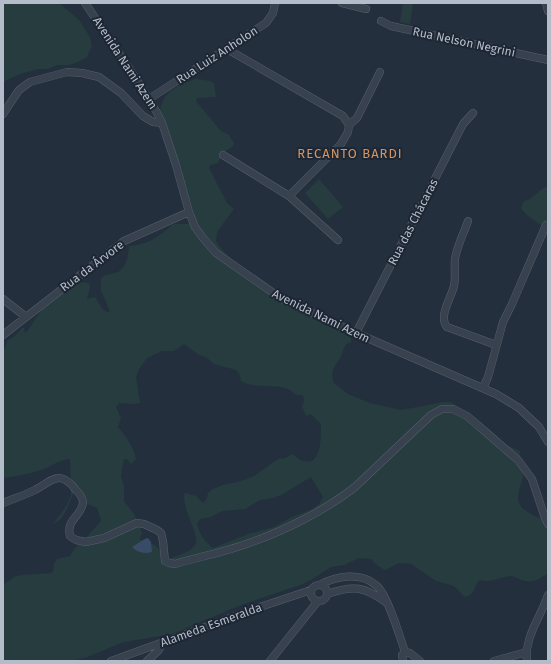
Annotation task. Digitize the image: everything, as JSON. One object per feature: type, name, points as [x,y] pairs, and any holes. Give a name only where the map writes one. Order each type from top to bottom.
[{"type":"street","name":"Rua Luiz Anholon","points":[[149,99],[266,23],[273,13],[275,3]]},
{"type":"street","points":[[342,3],[366,9]]},
{"type":"street","points":[[546,3],[548,11]]},
{"type":"street","name":"Avenida Nami Azem","points":[[89,4],[149,99],[162,123],[195,227],[216,253],[282,299],[496,394],[519,408],[539,427],[548,442]]},
{"type":"street","name":"Rua Nelson Negrini","points":[[381,21],[391,26],[548,60]]},
{"type":"street","points":[[227,49],[343,116],[349,125]]},
{"type":"street","points":[[3,114],[19,90],[30,82],[66,72],[82,73],[99,78],[121,92],[142,116],[153,122],[162,123]]},
{"type":"street","points":[[289,196],[341,144],[348,132],[349,125],[356,118],[380,72]]},
{"type":"street","name":"Rua das Chácaras","points":[[356,333],[463,124],[473,113]]},
{"type":"street","points":[[223,155],[289,196],[338,240]]},
{"type":"street","name":"Rua da Árvore","points":[[3,335],[124,241],[189,212]]},
{"type":"street","points":[[468,220],[455,260],[455,281],[444,314],[444,325],[496,344]]},
{"type":"street","points":[[483,388],[488,376],[503,322],[546,225]]},
{"type":"street","points":[[3,299],[26,317]]},
{"type":"street","points":[[3,503],[34,491],[54,478],[61,477],[66,479],[79,493],[83,503],[82,507],[70,524],[68,531],[70,536],[76,540],[86,542],[104,538],[137,523],[144,524],[160,533],[163,541],[165,561],[169,564],[175,564],[248,544],[269,535],[342,497],[355,487],[432,415],[442,409],[453,409],[467,416],[518,460],[532,479],[548,524]]},
{"type":"street","name":"Alameda Esmeralda","points":[[111,661],[122,659],[262,606],[311,590],[314,586],[332,579],[345,576],[363,578],[377,586],[384,595],[410,658]]},
{"type":"street","points":[[319,585],[326,589],[327,594]]},
{"type":"street","points":[[270,661],[318,601],[323,600],[327,594],[342,589],[356,588],[373,592],[387,603]]},
{"type":"street","points":[[311,590],[312,597],[318,601]]},
{"type":"street","points":[[527,661],[529,639],[548,596]]},
{"type":"street","points":[[147,661],[159,650],[162,643]]},
{"type":"street","points":[[494,661],[527,652]]},
{"type":"street","points":[[403,661],[402,655],[420,661]]},
{"type":"green space","points":[[3,3],[59,3],[79,20],[90,37],[92,46],[87,57],[69,65],[57,65],[48,69],[38,69],[20,74],[3,82]]},
{"type":"green space","points":[[403,3],[413,4],[410,24],[400,22]]},
{"type":"green space","points":[[196,79],[211,81],[214,83],[216,97],[197,98],[196,101],[221,131],[229,135],[234,143],[233,146],[223,153],[218,163],[210,165],[209,168],[227,203],[234,209],[217,232],[216,241],[220,247],[240,267],[262,283],[310,308],[315,312],[313,316],[342,331],[351,338],[351,342],[345,346],[332,374],[334,383],[348,394],[370,403],[401,410],[451,402],[476,418],[495,434],[504,444],[520,451],[523,476],[518,495],[519,503],[521,507],[529,513],[548,522],[548,573],[534,581],[523,580],[510,576],[491,581],[479,580],[473,593],[465,597],[454,586],[436,581],[411,564],[399,563],[385,570],[371,559],[359,558],[344,565],[331,567],[300,585],[241,605],[172,634],[124,642],[87,657],[72,661],[3,661],[3,585],[14,577],[22,575],[51,573],[57,559],[70,556],[74,549],[101,521],[98,508],[87,504],[77,492],[75,492],[63,515],[53,524],[67,505],[71,495],[70,459],[34,472],[3,478],[3,352],[8,340],[15,336],[22,328],[24,328],[25,333],[27,332],[42,309],[73,285],[82,282],[89,283],[90,287],[87,299],[95,297],[103,310],[110,313],[101,291],[101,278],[122,269],[126,262],[129,246],[148,242],[173,224],[187,224],[195,221],[181,168],[160,115],[164,98],[168,93],[178,86]],"holes":[[[184,344],[199,355],[206,357],[214,364],[236,370],[240,375],[241,381],[247,384],[285,388],[296,395],[303,395],[304,401],[302,406],[306,416],[311,414],[321,424],[321,435],[317,455],[309,462],[292,454],[286,458],[278,459],[254,476],[213,489],[208,493],[206,500],[203,503],[196,496],[185,493],[185,505],[196,535],[196,541],[190,550],[168,559],[155,545],[140,540],[142,533],[140,527],[134,514],[124,501],[124,486],[121,476],[124,459],[127,459],[131,464],[136,459],[129,442],[118,427],[121,418],[116,407],[119,403],[140,403],[136,377],[139,369],[147,358],[162,351],[174,351]],[[311,477],[323,497],[319,504],[312,509],[290,518],[274,527],[248,534],[213,548],[201,535],[197,524],[200,519],[211,517],[222,511],[245,509],[260,500],[273,498],[283,494]]]},
{"type":"green space","points":[[319,179],[343,207],[328,219],[305,193]]},
{"type":"green space","points":[[548,186],[548,231],[527,215],[521,208],[524,201],[530,199]]},
{"type":"water","points":[[148,538],[151,542],[152,552],[146,553],[137,551],[132,547],[143,540]]},
{"type":"district","name":"RECANTO BARDI","points":[[350,153]]}]
